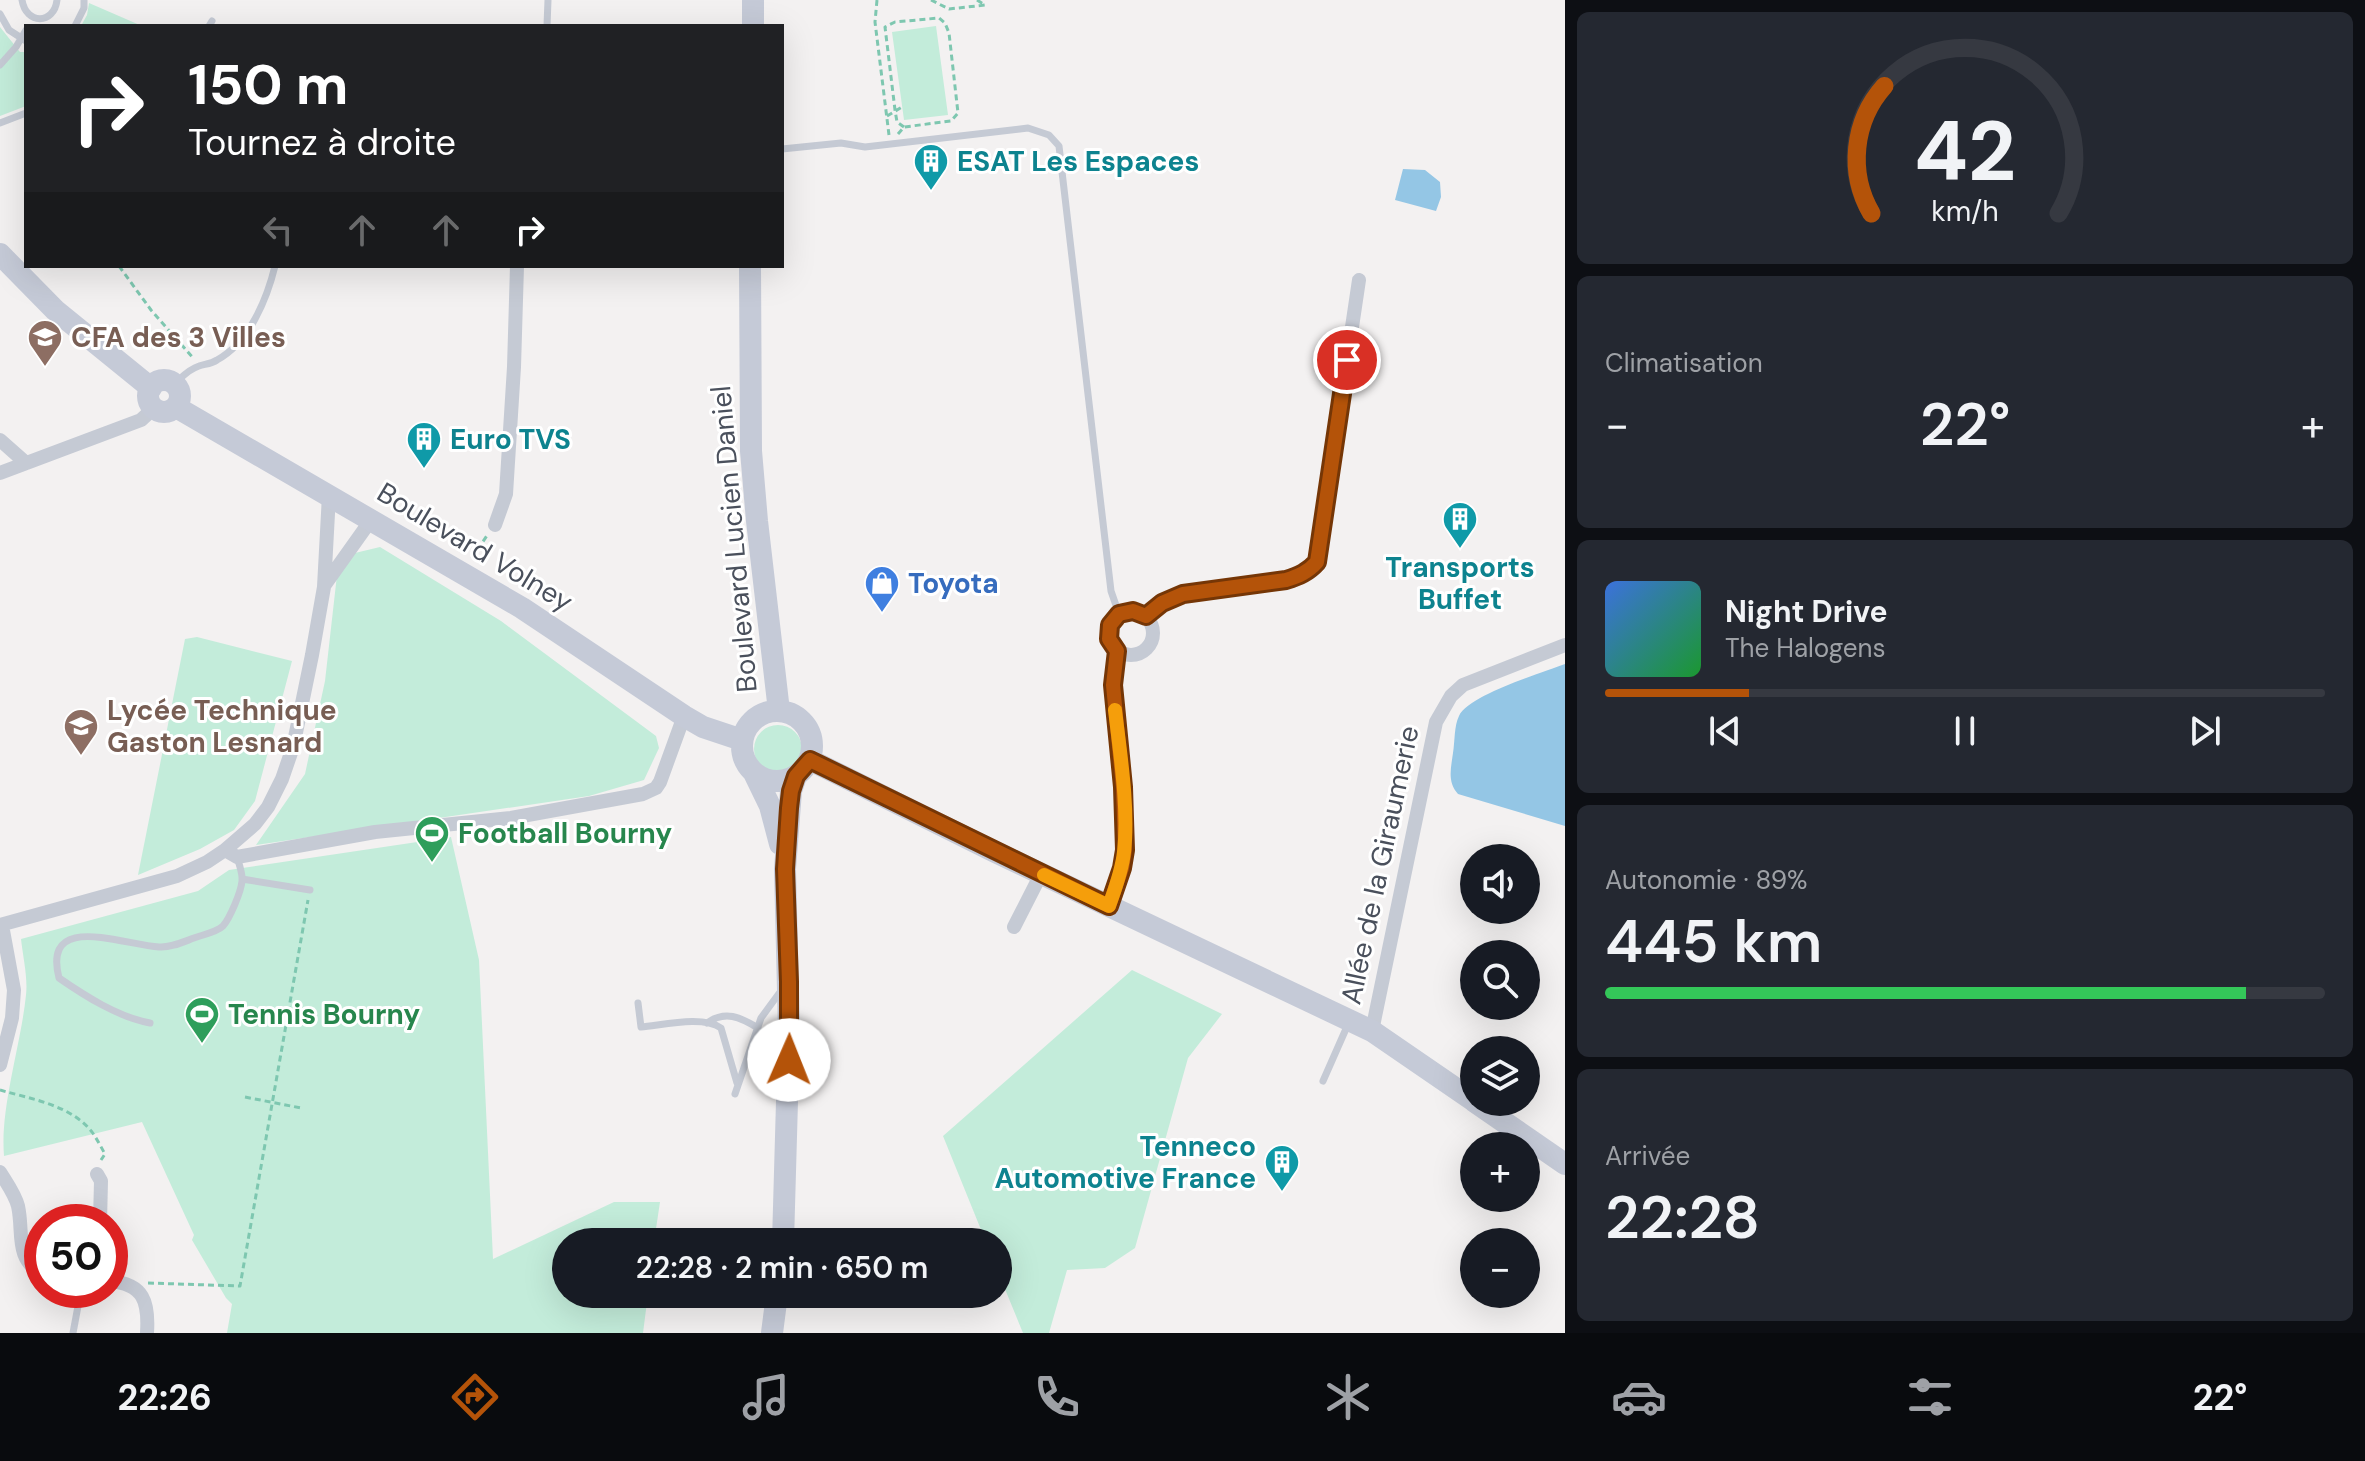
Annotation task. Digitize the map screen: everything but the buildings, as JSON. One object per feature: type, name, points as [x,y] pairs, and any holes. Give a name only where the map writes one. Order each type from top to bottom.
[{"type":"main road","points":[[753,0],[753,24]]},
{"type":"main road","name":"Boulevard Volney","points":[[0,254],[55,310],[160,401],[462,572],[561,632],[684,716],[703,727],[742,740]]},
{"type":"main road","name":"Boulevard Lucien Daniel","points":[[750,268],[751,451],[779,711]]},
{"type":"main road","points":[[160,401],[154,384],[164,381],[174,384]]},
{"type":"main road","points":[[783,1228],[789,982],[785,869],[791,791],[812,749],[807,728],[799,719],[779,711],[760,716],[752,722],[742,740],[742,752],[770,806],[785,869]]},
{"type":"main road","points":[[754,773],[779,782],[803,768]]},
{"type":"main road","points":[[803,768],[1041,874],[1350,1020],[1460,1089]]},
{"type":"main road","points":[[1499,1116],[1565,1164]]},
{"type":"main road","points":[[772,1333],[775,1308]]},
{"type":"street","points":[[495,525],[506,494],[509,459],[517,268]]},
{"type":"street","points":[[1146,616],[1162,603],[1183,594],[1286,580],[1300,576],[1317,562],[1359,280]]},
{"type":"street","points":[[0,473],[141,420],[160,401]]},
{"type":"street","points":[[0,440],[26,463]]},
{"type":"street","points":[[231,854],[268,807],[293,747],[324,587],[329,495]]},
{"type":"street","points":[[324,587],[371,520]]},
{"type":"street","points":[[1133,611],[1146,616],[1154,628],[1153,642],[1143,653],[1130,656],[1117,651],[1109,639],[1110,625],[1119,614],[1133,611]]},
{"type":"street","name":"Allée de la Giraumerie","points":[[1372,1031],[1436,722],[1451,696],[1463,685],[1565,645]]},
{"type":"street","points":[[1109,906],[1125,850],[1123,787],[1113,685],[1117,651]]},
{"type":"street","points":[[0,1065],[12,1018],[14,990],[1,925],[177,876],[231,854],[375,832],[511,818],[643,794],[656,788],[660,782],[684,716]]},
{"type":"street","points":[[1014,927],[1041,874]]},
{"type":"street","points":[[0,1172],[17,1204],[24,1257]]},
{"type":"street","points":[[97,1174],[101,1181],[100,1204]]},
{"type":"street","points":[[128,1284],[140,1293],[149,1310],[147,1333]]},
{"type":"lane","points":[[22,0],[24,10],[39,19],[50,16],[57,7],[57,0]]},
{"type":"lane","points":[[76,24],[84,8],[84,0]]},
{"type":"lane","points":[[547,24],[548,0]]},
{"type":"lane","points":[[0,14],[9,30],[23,40],[0,65]]},
{"type":"lane","points":[[30,24],[34,18]]},
{"type":"lane","points":[[0,123],[24,114]]},
{"type":"lane","points":[[784,149],[841,143],[865,147],[1028,128],[1049,135],[1059,146],[1111,591],[1119,614]]},
{"type":"lane","points":[[174,384],[198,366],[220,359],[244,335],[257,316],[274,268]]},
{"type":"lane","points":[[150,1023],[133,1020],[59,978],[55,963],[59,947],[68,938],[82,936],[162,948],[222,927],[235,904],[242,879],[231,854]]},
{"type":"lane","points":[[242,879],[310,890]]},
{"type":"lane","points":[[735,1094],[766,1011],[789,982]]},
{"type":"lane","points":[[638,1003],[641,1027],[698,1022],[716,1024],[721,1028],[737,1083]]},
{"type":"lane","points":[[707,1023],[715,1017],[729,1015],[758,1028]]},
{"type":"lane","points":[[1323,1081],[1350,1020]]},
{"type":"lane","points":[[73,1333],[78,1308]]},
{"type":"path","points":[[877,0],[875,22],[890,143]]},
{"type":"path","points":[[931,0],[949,9],[985,5],[980,0]]},
{"type":"path","points":[[939,18],[949,33],[958,113],[951,121],[904,127],[897,122],[895,110],[885,27],[895,22],[939,18]]},
{"type":"path","points":[[887,116],[902,107]]},
{"type":"path","points":[[120,268],[198,366]]},
{"type":"path","points":[[462,572],[495,525]]},
{"type":"path","points":[[128,1283],[240,1286],[310,890]]},
{"type":"path","points":[[0,1090],[45,1103],[72,1115],[90,1130],[105,1154],[101,1157],[97,1174]]},
{"type":"path","points":[[245,1097],[301,1108]]},
{"type":"green space","points":[[89,3],[137,24],[82,24]]},
{"type":"green space","points":[[936,26],[948,115],[904,120],[892,32]]},
{"type":"green space","points":[[0,27],[20,52],[24,52],[24,107],[0,116]]},
{"type":"green space","points":[[380,547],[501,621],[656,736],[659,748],[644,780],[589,796],[256,845],[305,774],[325,681],[337,575],[355,553]]},
{"type":"green space","points":[[197,637],[292,661],[255,801],[234,830],[200,849],[138,875],[185,639]]},
{"type":"green space","points":[[778,725],[795,732],[802,749],[795,766],[778,773],[761,766],[754,749],[761,732]]},
{"type":"green space","points":[[451,837],[479,960],[493,1259],[552,1231],[552,1308],[646,1308],[643,1333],[227,1333],[232,1304],[192,1240],[194,1235],[142,1122],[4,1156],[5,1117],[26,995],[21,939],[198,891],[229,870]]},
{"type":"green space","points":[[1132,970],[1222,1014],[1188,1058],[1135,1248],[1105,1268],[1067,1270],[1049,1333],[1023,1333],[1012,1306],[1012,1228],[980,1228],[943,1136]]},
{"type":"green space","points":[[614,1202],[660,1202],[656,1228],[559,1228]]},
{"type":"water","points":[[1403,169],[1425,170],[1440,182],[1441,197],[1436,211],[1395,200]]},
{"type":"water","points":[[1565,664],[1565,826],[1458,794],[1452,785],[1451,769],[1456,724],[1465,708],[1491,693]]},
{"type":"slow traffic","points":[[1044,875],[1109,906],[1125,850],[1123,787],[1115,710]]},
{"type":"place","name":"ESAT Les Espaces","points":[[931,192]]},
{"type":"place","name":"CFA des 3 Villes","points":[[45,368]]},
{"type":"place","name":"Euro TVS","points":[[424,470]]},
{"type":"place","name":"Transports Buffet","points":[[1460,550]]},
{"type":"place","name":"Toyota","points":[[882,614]]},
{"type":"place","name":"Lycée Technique Gaston Lesnard","points":[[81,757]]},
{"type":"place","name":"Football Bourny","points":[[432,864]]},
{"type":"place","name":"Tennis Bourny","points":[[202,1045]]},
{"type":"place","name":"Tenneco Automotive France","points":[[1282,1193]]},
{"type":"route","points":[[789,1060],[785,869],[791,791],[796,776],[810,760],[1109,906],[1125,850],[1123,787],[1113,685],[1117,651],[1109,639],[1110,625],[1119,614],[1133,611],[1146,616],[1162,603],[1183,594],[1286,580],[1310,570],[1317,562],[1347,360]]}]
